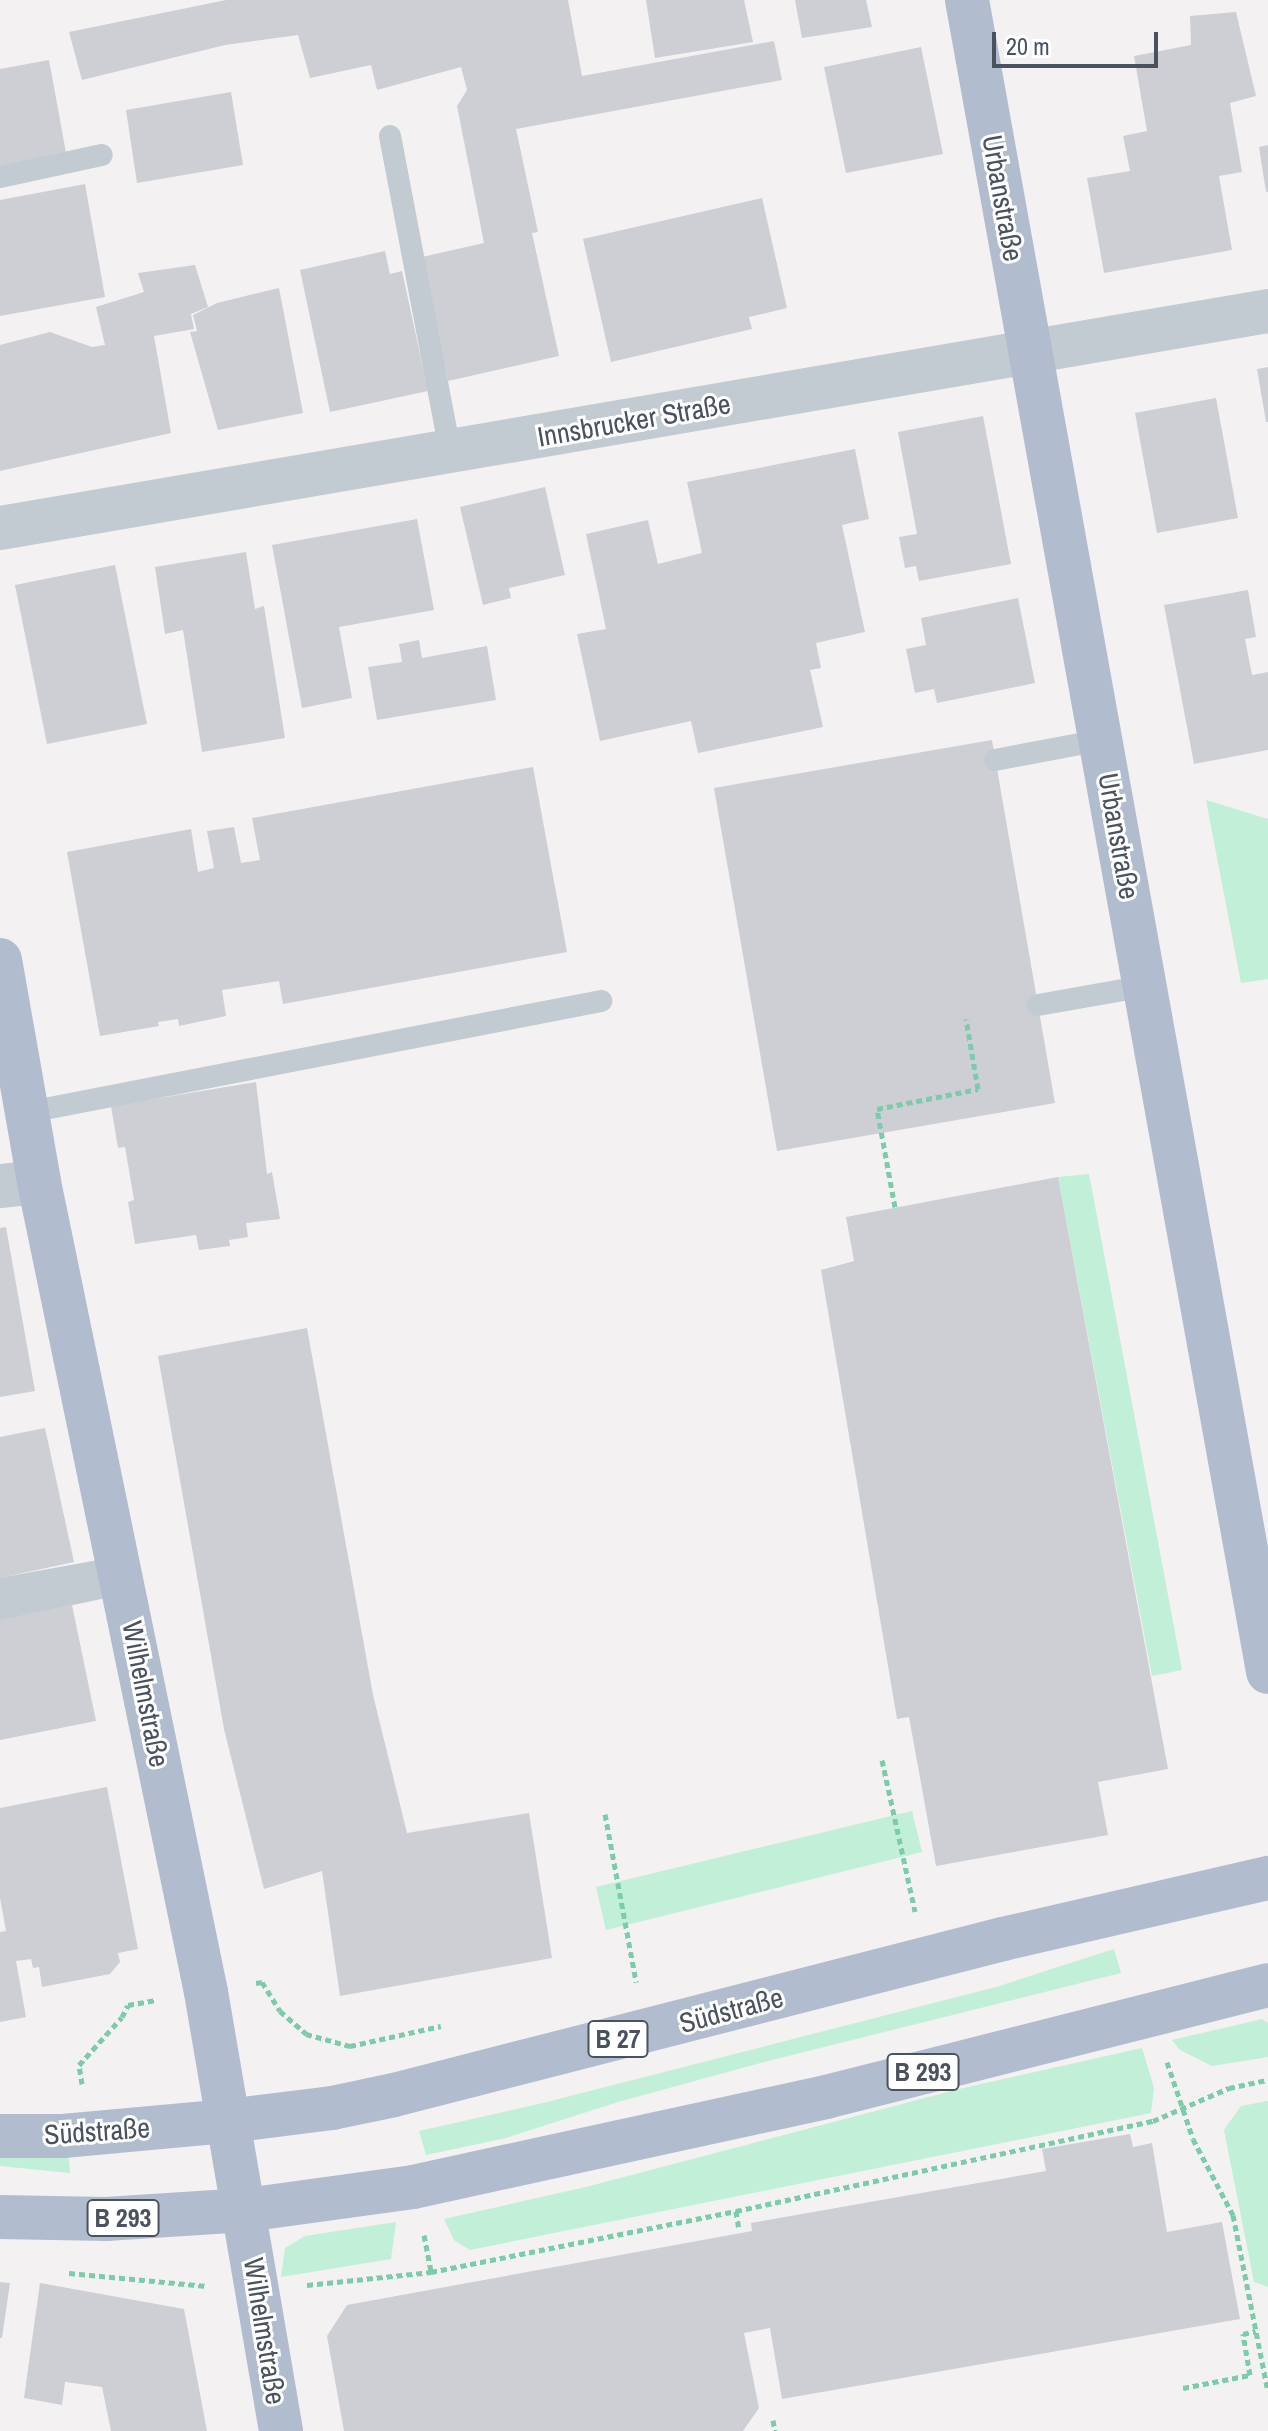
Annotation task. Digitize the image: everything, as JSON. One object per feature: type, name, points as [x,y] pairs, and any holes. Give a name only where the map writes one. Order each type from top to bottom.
[{"type":"main road","name":"Urbanstraße","points":[[967,0],[1268,1672]]},
{"type":"main road","name":"Wilhelmstraße","points":[[0,960],[29,1112],[20,1184],[122,1575],[206,1992],[246,2210],[281,2431]]},
{"type":"main road","name":"Südstraße","points":[[0,2136],[91,2133],[332,2108],[394,2095],[1018,1935],[1268,1878]]},
{"type":"main road","name":"B 293","points":[[0,2217],[106,2219],[246,2210],[366,2196],[577,2154],[826,2097],[1268,1985]]},
{"type":"street","name":"Innsbrucker Straße","points":[[0,528],[1268,311]]},
{"type":"lane","points":[[390,136],[450,451]]},
{"type":"lane","points":[[0,177],[102,155]]},
{"type":"lane","points":[[995,760],[1101,740]]},
{"type":"lane","points":[[1038,1005],[1146,986]]},
{"type":"lane","points":[[29,1112],[601,1001]]},
{"type":"lane","points":[[0,1589],[122,1575]]},
{"type":"lane","points":[[0,1609],[122,1575]]},
{"type":"path","points":[[895,1207],[877,1109],[978,1089],[966,1019]]},
{"type":"path","points":[[882,1760],[916,1918]]},
{"type":"path","points":[[605,1814],[637,1985]]},
{"type":"path","points":[[622,1988],[652,1981]]},
{"type":"path","points":[[91,2133],[79,2065],[112,2029],[128,2005],[262,1982],[280,2011],[306,2034],[350,2046],[456,2023]]},
{"type":"path","points":[[1167,2063],[1193,2139],[1233,2215],[1268,2391]]},
{"type":"path","points":[[58,2272],[259,2290],[431,2272],[736,2211],[1153,2121],[1229,2088],[1268,2080]]},
{"type":"path","points":[[736,2211],[739,2230]]},
{"type":"path","points":[[106,2219],[117,2278]]},
{"type":"path","points":[[1183,2388],[1250,2375],[1243,2334],[1256,2331]]},
{"type":"path","points":[[773,2420],[775,2431]]},
{"type":"green space","points":[[1206,800],[1268,819],[1268,979],[1241,983]]},
{"type":"green space","points":[[1089,1174],[1182,1670],[1152,1676],[1058,1177]]},
{"type":"green space","points":[[912,1811],[922,1852],[606,1930],[596,1887]]},
{"type":"green space","points":[[1114,1949],[1121,1973],[768,2061],[618,2102],[506,2138],[426,2155],[419,2131],[543,2103],[996,1987]]},
{"type":"green space","points":[[1262,2019],[1268,2023],[1268,2057],[1212,2066],[1180,2050],[1172,2040]]},
{"type":"green space","points":[[1142,2048],[1154,2088],[1151,2113],[470,2250],[454,2240],[444,2219],[586,2187],[959,2089]]},
{"type":"green space","points":[[1268,2101],[1268,2287],[1254,2282],[1224,2130],[1241,2106]]},
{"type":"green space","points":[[0,2148],[68,2150],[70,2173],[0,2166]]},
{"type":"green space","points":[[396,2222],[391,2259],[281,2277],[285,2248],[305,2236]]},
{"type":"building","points":[[226,0],[568,0],[582,76],[774,41],[782,80],[516,129],[538,232],[532,233],[559,356],[448,381],[422,257],[484,243],[457,106],[467,90],[461,67],[377,90],[371,65],[310,78],[298,35],[225,45],[82,80],[69,32]]},
{"type":"building","points":[[646,0],[744,0],[753,42],[655,58]]},
{"type":"building","points":[[795,0],[866,0],[872,27],[802,38]]},
{"type":"building","points":[[1236,12],[1256,96],[1230,103],[1242,172],[1219,176],[1232,250],[1104,273],[1087,178],[1130,171],[1123,136],[1147,131],[1134,56],[1191,45],[1190,16]]},
{"type":"building","points":[[921,47],[943,154],[846,173],[824,67]]},
{"type":"building","points":[[49,60],[67,158],[0,171],[0,69]]},
{"type":"building","points":[[231,92],[243,165],[137,183],[126,110]]},
{"type":"building","points":[[1268,145],[1268,192],[1266,192],[1259,147]]},
{"type":"building","points":[[85,184],[105,297],[0,316],[0,200]]},
{"type":"building","points":[[762,198],[787,308],[749,317],[752,329],[611,362],[583,239]]},
{"type":"building","points":[[385,251],[390,274],[402,271],[428,391],[330,412],[300,270]]},
{"type":"building","points":[[195,265],[208,307],[191,314],[194,329],[154,336],[171,433],[0,471],[0,345],[50,332],[92,347],[105,345],[96,307],[144,292],[138,273]]},
{"type":"building","points":[[279,288],[303,413],[218,430],[190,332],[197,331],[193,315],[217,303]]},
{"type":"building","points":[[1268,367],[1268,422],[1266,422],[1257,369]]},
{"type":"building","points":[[1216,398],[1238,518],[1157,533],[1135,413]]},
{"type":"building","points":[[983,416],[1011,564],[919,581],[916,566],[905,568],[899,537],[917,534],[898,432]]},
{"type":"building","points":[[855,449],[869,519],[842,525],[865,632],[816,643],[821,668],[810,670],[823,727],[698,753],[691,721],[600,741],[577,634],[606,629],[586,534],[648,520],[658,564],[702,553],[687,482]]},
{"type":"building","points":[[545,487],[565,575],[509,588],[511,598],[483,605],[460,507]]},
{"type":"building","points":[[417,519],[434,610],[339,627],[352,698],[302,708],[272,545]]},
{"type":"building","points":[[246,552],[255,609],[264,606],[285,738],[202,752],[183,630],[165,634],[155,567]]},
{"type":"building","points":[[115,565],[147,724],[47,744],[15,585]]},
{"type":"building","points":[[1248,590],[1256,637],[1245,639],[1252,675],[1268,672],[1268,750],[1194,764],[1164,605]]},
{"type":"building","points":[[1018,598],[1035,683],[937,703],[934,689],[915,693],[906,649],[926,645],[921,618]]},
{"type":"building","points":[[419,640],[422,658],[487,646],[496,700],[377,720],[368,667],[402,662],[399,644]]},
{"type":"building","points":[[992,740],[1055,1103],[777,1151],[714,788]]},
{"type":"building","points":[[533,767],[567,952],[283,1004],[279,981],[222,990],[226,1016],[179,1026],[178,1019],[158,1022],[159,1026],[100,1036],[67,852],[191,829],[198,872],[214,868],[207,831],[234,827],[241,863],[260,860],[252,818]]},
{"type":"building","points":[[256,1082],[267,1174],[272,1172],[280,1219],[246,1223],[248,1237],[229,1240],[230,1246],[199,1250],[196,1235],[135,1244],[128,1202],[134,1200],[125,1147],[118,1148],[111,1106]]},
{"type":"building","points":[[1058,1177],[1168,1769],[1098,1782],[1108,1835],[936,1866],[909,1717],[897,1719],[821,1270],[854,1261],[846,1217]]},
{"type":"building","points":[[6,1227],[35,1391],[0,1397],[0,1228]]},
{"type":"building","points":[[307,1328],[373,1695],[407,1833],[529,1813],[552,1958],[340,1996],[322,1871],[264,1889],[224,1729],[158,1356]]},
{"type":"building","points":[[45,1428],[74,1562],[0,1578],[0,1437]]},
{"type":"building","points":[[72,1605],[96,1721],[0,1740],[0,1620]]},
{"type":"building","points":[[107,1787],[138,1949],[118,1953],[120,1962],[110,1974],[42,1987],[39,1967],[33,1968],[31,1959],[16,1961],[26,2017],[0,2022],[0,1932],[6,1931],[0,1898],[0,1808]]},
{"type":"building","points":[[1130,2134],[1133,2147],[1152,2143],[1167,2232],[1222,2222],[1240,2319],[782,2399],[770,2328],[744,2333],[759,2408],[743,2431],[344,2431],[327,2336],[347,2305],[752,2231],[751,2223],[1046,2171],[1042,2149]]},
{"type":"building","points":[[0,2282],[10,2283],[2,2338],[0,2338]]},
{"type":"building","points":[[40,2283],[184,2309],[207,2431],[111,2431],[102,2387],[65,2382],[62,2405],[24,2398]]}]
